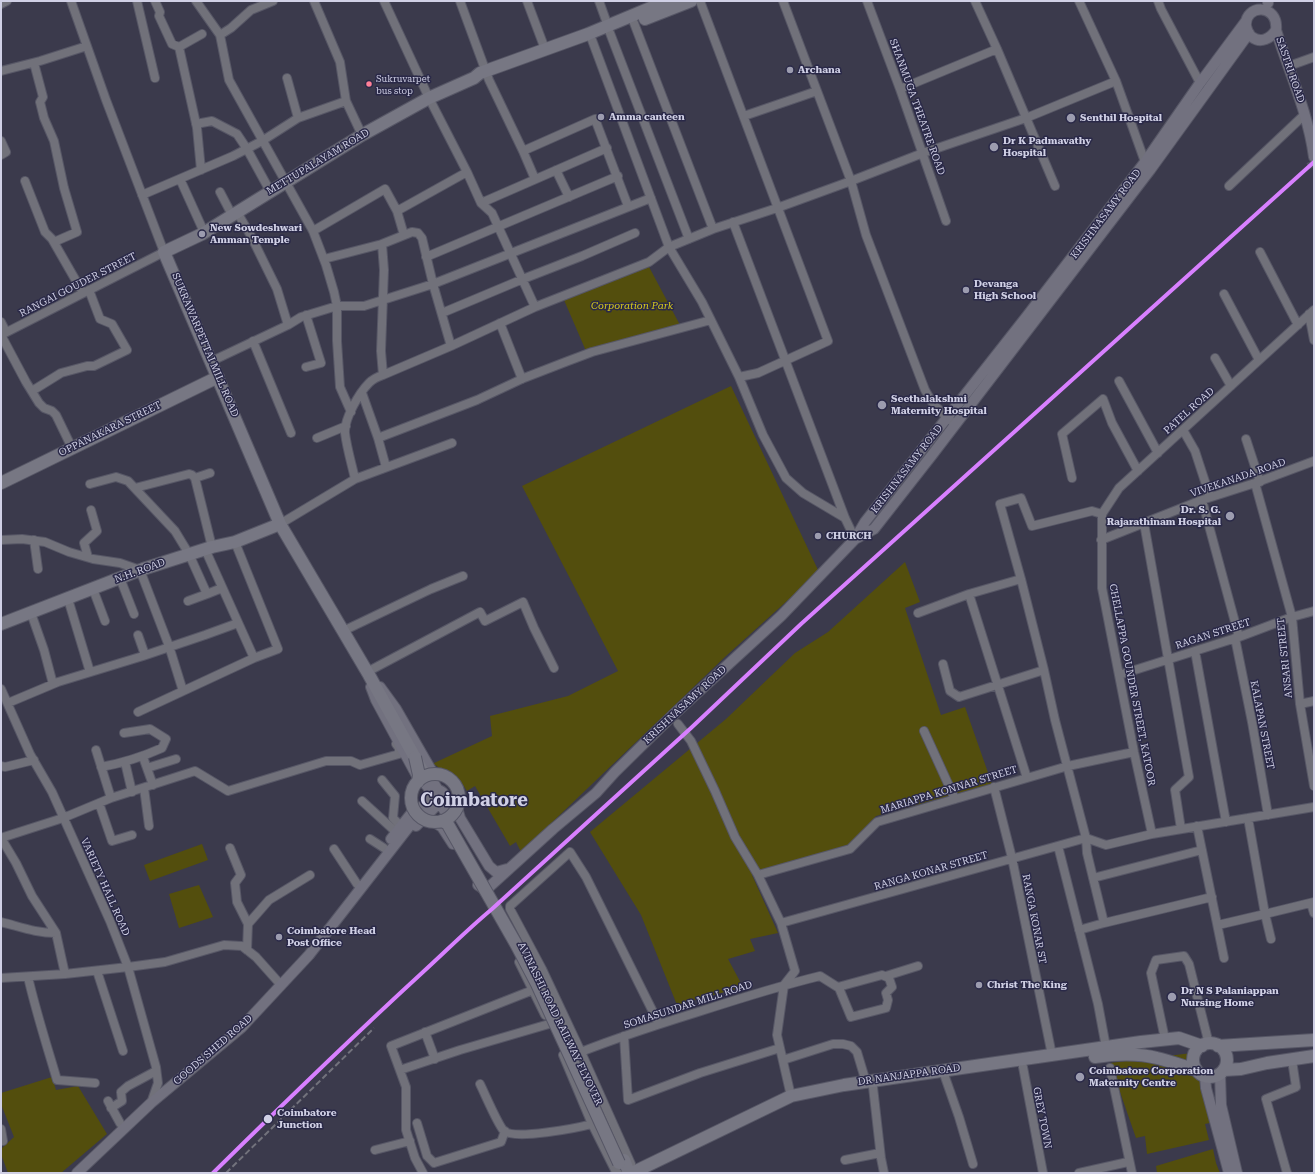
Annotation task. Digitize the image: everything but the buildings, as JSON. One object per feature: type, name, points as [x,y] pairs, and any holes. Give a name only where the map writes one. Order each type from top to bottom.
[{"type":"highway","name":"METTUPALAYAM ROAD","points":[[164,252],[204,232],[362,135],[429,98],[474,78],[480,73],[488,76],[592,40],[667,1]]},
{"type":"highway","name":"METTUPALAYAM ROAD","points":[[488,76],[545,50],[634,23],[691,1]]},
{"type":"highway","name":"SUKRAWARPETTAI MILL ROAD","points":[[164,252],[212,361],[280,524],[368,674],[400,737],[415,757]]},
{"type":"highway","name":"OPPANAKARA STREET","points":[[1,483],[218,376]]},
{"type":"highway","name":"N.H. ROAD","points":[[1,624],[140,570],[208,548],[235,542],[280,524]]},
{"type":"highway","points":[[415,757],[423,772],[428,775]]},
{"type":"highway","points":[[415,757],[419,775],[418,782]]},
{"type":"highway","points":[[428,775],[443,775],[450,779],[455,785],[459,800],[446,816],[423,818],[414,809],[412,802],[414,788],[418,782],[428,775]]},
{"type":"highway","name":"AVINASHI ROAD RAILWAY FLYOVER","points":[[446,816],[454,820],[545,987],[627,1170]]},
{"type":"highway","name":"DR NANJAPPA ROAD","points":[[627,1170],[791,1096],[844,1085],[945,1077],[1022,1067],[1086,1054],[1106,1047],[1165,1039],[1179,1038],[1210,1045],[1314,1040]]},
{"type":"highway","points":[[1222,1072],[1226,1064],[1226,1059],[1222,1049],[1210,1045],[1195,1054],[1193,1059],[1200,1073],[1215,1076],[1222,1072],[1314,1056]]},
{"type":"highway","name":"DR NANJAPPA ROAD","points":[[647,1173],[794,1102],[870,1084],[1052,1055],[1134,1055],[1156,1058],[1200,1073]]},
{"type":"main road","points":[[1264,4],[1276,20],[1276,30],[1265,40],[1256,39],[1249,33],[1246,26],[1246,21],[1248,17],[1264,4]]},
{"type":"main road","name":"KRISHNASAMY ROAD","points":[[446,816],[442,827],[476,883],[484,889],[488,888],[552,829],[596,793],[615,772],[672,716],[781,616],[855,539],[865,522],[951,422],[1027,316],[1145,162],[1200,83],[1246,21]]},
{"type":"main road","name":"SASTRI ROAD","points":[[1276,30],[1301,101],[1312,138],[1312,159]]},
{"type":"main road","points":[[951,422],[1150,170],[1249,33]]},
{"type":"main road","name":"SASTRI ROAD","points":[[1265,40],[1273,45],[1279,52],[1298,101],[1307,137],[1309,156],[1312,159]]},
{"type":"main road","points":[[339,916],[353,908],[417,826],[435,799],[431,770],[396,708],[380,686],[368,674]]},
{"type":"main road","points":[[400,737],[416,774],[428,787],[446,816],[460,818],[489,866],[496,872],[511,867]]},
{"type":"main road","points":[[339,916],[345,900],[398,829],[410,815],[435,799]]},
{"type":"main road","points":[[339,916],[418,814]]},
{"type":"main road","name":"GOODS SHED ROAD","points":[[77,1173],[151,1103],[241,1028],[310,955],[339,916]]},
{"type":"main road","points":[[569,1045],[573,1055]]},
{"type":"main road","points":[[1222,1072],[1221,1105],[1237,1173]]},
{"type":"main road","points":[[1200,1073],[1206,1088],[1229,1173]]},
{"type":"street","points":[[1,4],[7,1]]},
{"type":"street","name":"SUKRAWARPETTAI MILL ROAD","points":[[71,1],[106,100],[164,252]]},
{"type":"street","points":[[155,1],[160,12],[158,16],[172,44],[178,47]]},
{"type":"street","points":[[196,1],[220,35],[229,80],[313,231],[324,259],[337,306],[337,341],[340,387],[351,412]]},
{"type":"street","points":[[220,35],[231,28],[251,10],[273,1]]},
{"type":"street","points":[[314,1],[340,62],[346,101],[362,135]]},
{"type":"street","points":[[384,1],[429,98],[467,172],[481,203],[492,213],[499,226],[535,306]]},
{"type":"street","points":[[460,1],[488,76],[535,179]]},
{"type":"street","points":[[527,1],[545,50]]},
{"type":"street","points":[[599,1],[689,239]]},
{"type":"street","points":[[700,1],[828,341],[758,373],[739,377]]},
{"type":"street","points":[[783,1],[851,181],[866,235],[925,390],[933,404],[951,422]]},
{"type":"street","name":"SHANMUGA THEATRE ROAD","points":[[867,1],[923,153],[946,221]]},
{"type":"street","points":[[975,1],[1055,186]]},
{"type":"street","points":[[1080,1],[1116,81],[1145,162]]},
{"type":"street","points":[[1158,1],[1161,10],[1200,83]]},
{"type":"street","points":[[139,2],[156,78]]},
{"type":"street","points":[[634,23],[713,229]]},
{"type":"street","points":[[178,47],[202,34]]},
{"type":"street","points":[[592,40],[669,247],[711,320],[739,377],[762,435],[786,478],[803,493],[845,518]]},
{"type":"street","points":[[1,71],[34,63],[87,46]]},
{"type":"street","points":[[178,47],[196,124],[201,170]]},
{"type":"street","points":[[900,89],[997,49]]},
{"type":"street","points":[[1289,66],[1314,57]]},
{"type":"street","points":[[34,63],[44,97],[40,102],[44,118],[54,141],[64,188],[78,232],[54,242]]},
{"type":"street","points":[[287,78],[298,118]]},
{"type":"street","points":[[355,480],[345,432],[346,426],[351,412],[368,383],[375,378],[451,346],[535,306],[649,262],[669,247],[713,229],[777,208],[923,153],[1026,118],[1116,81]]},
{"type":"street","points":[[744,116],[817,91]]},
{"type":"street","points":[[142,195],[247,149],[298,118],[346,101]]},
{"type":"street","points":[[1229,186],[1302,117]]},
{"type":"street","points":[[523,150],[595,119],[618,176],[628,206]]},
{"type":"street","points":[[196,124],[212,121],[237,134],[270,191]]},
{"type":"street","points":[[1,142],[6,152],[1,155]]},
{"type":"street","points":[[481,203],[606,148]]},
{"type":"street","points":[[556,170],[568,197]]},
{"type":"street","points":[[397,211],[467,172]]},
{"type":"street","points":[[426,257],[618,176]]},
{"type":"street","points":[[180,179],[204,232]]},
{"type":"street","points":[[25,182],[45,232],[54,242],[86,292],[100,319],[112,324],[127,350],[94,366],[87,366],[61,374],[32,391]]},
{"type":"street","points":[[313,231],[385,189],[397,211],[404,235]]},
{"type":"street","points":[[220,192],[234,214],[251,236],[277,289],[288,325]]},
{"type":"street","points":[[212,361],[288,325],[300,317],[337,306],[364,306],[433,284],[651,198]]},
{"type":"street","points":[[733,222],[845,518],[855,539]]},
{"type":"street","points":[[324,259],[382,244],[412,232],[418,233],[422,238],[433,284],[451,346]]},
{"type":"street","points":[[442,314],[635,233]]},
{"type":"street","points":[[382,244],[384,270],[381,351],[382,375]]},
{"type":"street","name":"RANGAI GOUDER STREET","points":[[3,334],[164,252]]},
{"type":"street","points":[[1260,252],[1298,324]]},
{"type":"street","points":[[1224,294],[1259,360]]},
{"type":"street","points":[[1312,312],[1314,340]]},
{"type":"street","name":"PATEL ROAD","points":[[1102,514],[1119,488],[1312,312]]},
{"type":"street","points":[[306,315],[321,363],[306,367]]},
{"type":"street","points":[[378,438],[477,400],[522,379],[592,352],[711,320]]},
{"type":"street","points":[[1,322],[3,334],[26,382],[39,404],[56,415],[72,448]]},
{"type":"street","points":[[500,323],[522,379]]},
{"type":"street","points":[[253,341],[290,433]]},
{"type":"street","points":[[1215,358],[1231,386]]},
{"type":"street","points":[[1119,381],[1158,453]]},
{"type":"street","points":[[362,393],[378,438],[386,468]]},
{"type":"street","points":[[1072,478],[1062,434],[1103,399],[1112,423],[1138,471]]},
{"type":"street","points":[[317,438],[346,426]]},
{"type":"street","points":[[1183,430],[1195,451],[1237,638]]},
{"type":"street","name":"ANSARI STREET","points":[[1246,439],[1292,617],[1300,704],[1314,786]]},
{"type":"street","points":[[280,524],[355,480],[452,443]]},
{"type":"street","name":"VIVEKANADA ROAD","points":[[1101,540],[1206,499],[1314,461]]},
{"type":"street","points":[[195,478],[210,473]]},
{"type":"street","points":[[135,488],[189,474],[195,478],[208,548],[222,588],[254,658]]},
{"type":"street","points":[[90,484],[116,477],[128,480],[175,531],[189,554],[208,594]]},
{"type":"street","points":[[1101,540],[1102,514],[1092,511],[1032,526],[1021,498],[1000,504],[1021,579],[1055,720],[1086,838],[1087,853],[1104,923]]},
{"type":"street","points":[[88,557],[84,543],[97,531],[91,510]]},
{"type":"street","points":[[1144,523],[1189,777],[1175,790],[1181,829]]},
{"type":"street","points":[[1,540],[22,539],[45,542],[69,552],[120,563],[140,570],[169,646],[183,691]]},
{"type":"street","points":[[34,540],[38,569]]},
{"type":"street","name":"CHELLAPPA GOUNDER STREET, KATOOR","points":[[1101,540],[1102,588],[1134,752],[1152,834]]},
{"type":"street","points":[[138,712],[254,658],[278,649],[235,542]]},
{"type":"street","points":[[343,631],[431,589],[463,576]]},
{"type":"street","points":[[120,578],[134,614]]},
{"type":"street","points":[[918,613],[969,594],[1021,579]]},
{"type":"street","points":[[188,601],[222,588]]},
{"type":"street","points":[[93,589],[105,621]]},
{"type":"street","points":[[969,594],[1027,778]]},
{"type":"street","points":[[68,599],[90,672]]},
{"type":"street","points":[[368,674],[480,612],[486,621],[523,602],[554,668]]},
{"type":"street","name":"RAGAN STREET","points":[[1119,675],[1237,638],[1292,617],[1314,611]]},
{"type":"street","points":[[31,613],[44,650],[53,684]]},
{"type":"street","points":[[8,704],[53,684],[145,655],[238,623]]},
{"type":"street","points":[[138,635],[145,655]]},
{"type":"street","name":"KALAPAN STREET","points":[[1237,638],[1268,815]]},
{"type":"street","points":[[1194,651],[1226,822]]},
{"type":"street","points":[[943,664],[950,691],[959,697],[1044,670]]},
{"type":"street","name":"VARIETY HALL ROAD","points":[[1,689],[34,760],[52,792],[110,921],[128,967],[156,1070],[158,1084],[151,1103]]},
{"type":"street","points":[[1300,704],[1314,701]]},
{"type":"street","points":[[678,724],[691,741],[735,837],[758,875],[781,923],[795,971],[784,985],[777,1035],[791,1096]]},
{"type":"street","points":[[101,767],[143,757],[162,748],[166,739],[150,729],[124,734]]},
{"type":"street","points":[[924,731],[955,799]]},
{"type":"street","points":[[65,974],[56,933],[32,896],[16,863],[1,838],[63,818],[111,798],[195,771],[228,791],[326,761],[351,761],[360,765],[399,754],[399,748],[392,739],[392,735],[400,737]]},
{"type":"street","points":[[96,750],[111,798]]},
{"type":"street","name":"MARIAPPA KONNAR STREET","points":[[758,875],[850,849],[877,822],[1068,766],[1134,752]]},
{"type":"street","points":[[143,757],[153,785]]},
{"type":"street","points":[[147,768],[176,759]]},
{"type":"street","points":[[1,766],[5,767],[34,760]]},
{"type":"street","points":[[125,762],[132,792]]},
{"type":"street","points":[[382,780],[395,796],[393,818],[398,829]]},
{"type":"street","name":"RANGA KONAR ST","points":[[994,787],[1012,858],[1052,1055]]},
{"type":"street","points":[[144,788],[149,826]]},
{"type":"street","points":[[362,801],[398,829]]},
{"type":"street","points":[[99,803],[112,841],[132,835]]},
{"type":"street","points":[[1086,838],[1106,845],[1152,834],[1314,807]]},
{"type":"street","points":[[1248,818],[1264,914],[1271,939]]},
{"type":"street","points":[[1197,826],[1224,958]]},
{"type":"street","name":"RANGA KONAR STREET","points":[[781,923],[1086,838]]},
{"type":"street","points":[[370,839],[384,848]]},
{"type":"street","points":[[1058,846],[1098,1004],[1106,1047]]},
{"type":"street","points":[[230,848],[241,875],[235,883],[237,902],[248,924],[247,950]]},
{"type":"street","points":[[334,849],[357,884]]},
{"type":"street","points":[[1093,878],[1202,850]]},
{"type":"street","points":[[513,916],[500,925],[549,1024],[573,1055],[627,1170],[615,1170],[592,1124],[573,1055],[542,969],[513,916],[510,906],[570,852],[586,877],[659,1024]]},
{"type":"street","points":[[248,924],[269,900],[310,875]]},
{"type":"street","points":[[1079,930],[1212,897]]},
{"type":"street","points":[[1218,925],[1312,902],[1314,913]]},
{"type":"street","points":[[1,922],[42,933],[56,933]]},
{"type":"street","points":[[1,978],[97,971],[165,962],[224,945],[242,946],[256,957],[281,985]]},
{"type":"street","points":[[1165,1039],[1151,973],[1156,960],[1184,956],[1189,964],[1210,1045]]},
{"type":"street","points":[[886,976],[889,978],[892,987],[886,993],[888,1000],[886,1008],[851,1017],[838,987],[882,975],[886,976],[918,966]]},
{"type":"street","points":[[97,971],[123,1051]]},
{"type":"street","name":"SOMASUNDAR MILL ROAD","points":[[573,1055],[659,1024],[784,985],[820,976],[838,987]]},
{"type":"street","points":[[28,977],[35,1009],[57,1080],[95,1083]]},
{"type":"street","points":[[423,1173],[415,1158],[406,1130],[406,1087],[391,1046],[533,990]]},
{"type":"street","points":[[400,1070],[549,1024]]},
{"type":"street","points":[[425,1032],[435,1059]]},
{"type":"street","points":[[624,1036],[628,1100],[700,1073],[780,1048]]},
{"type":"street","points":[[783,1060],[833,1044],[851,1046],[857,1052],[870,1084],[884,1173]]},
{"type":"street","points":[[1287,1173],[1266,1099],[1296,1087],[1292,1060]]},
{"type":"street","name":"GREY TOWN","points":[[1022,1067],[1043,1173]]},
{"type":"street","points":[[1110,1068],[1128,1162],[1132,1173]]},
{"type":"street","points":[[120,1123],[109,1105],[122,1101],[121,1092],[128,1086],[156,1070]]},
{"type":"street","points":[[945,1077],[973,1164]]},
{"type":"street","points":[[480,1084],[504,1131],[515,1135],[575,1128],[592,1124]]},
{"type":"street","points":[[417,1123],[427,1156],[434,1163],[501,1142],[504,1131]]},
{"type":"street","points":[[1,1129],[3,1141],[1,1141]]},
{"type":"street","points":[[376,1150],[410,1141]]},
{"type":"street","points":[[845,1160],[880,1153]]},
{"type":"street","points":[[1079,1173],[1128,1162]]},
{"type":"green space","name":"Corporation Park","points":[[648,265],[680,325],[586,351],[564,300]]},
{"type":"green space","points":[[731,386],[819,572],[726,656],[521,852],[516,842],[510,846],[475,786],[467,791],[456,777],[432,764],[492,736],[490,716],[568,696],[618,671],[522,486]]},
{"type":"green space","points":[[905,562],[920,602],[905,608],[941,715],[965,707],[992,784],[876,816],[850,844],[752,875],[778,933],[750,939],[755,951],[728,959],[743,987],[677,1005],[641,915],[590,832],[726,719],[795,653],[828,632]]},
{"type":"green space","points":[[202,844],[208,860],[150,881],[144,865]]},
{"type":"green space","points":[[199,885],[213,917],[179,928],[169,894]]},
{"type":"green space","points":[[1192,1053],[1198,1065],[1214,1122],[1205,1124],[1209,1140],[1147,1154],[1145,1136],[1136,1138],[1110,1063]]},
{"type":"green space","points":[[52,1077],[56,1090],[78,1086],[107,1134],[61,1173],[8,1173],[1,1154],[1,1149],[14,1137],[1,1104],[1,1093]]},
{"type":"green space","points":[[1213,1149],[1220,1173],[1157,1173],[1156,1166]]},
{"type":"tunnel","points":[[1311,161],[1314,167]]},
{"type":"railway","points":[[213,1173],[396,997],[691,728],[801,624],[1314,162]]},
{"type":"railway","points":[[226,1173],[374,1028]]},
{"type":"transit line","points":[[213,1173],[396,997],[691,728],[801,624],[1314,162]]},
{"type":"place","name":"Archana","points":[[790,70]]},
{"type":"place","name":"Sukruvarpet bus stop","points":[[369,84]]},
{"type":"place","name":"Amma canteen","points":[[601,117]]},
{"type":"place","name":"Senthil Hospital","points":[[1071,118]]},
{"type":"place","name":"Dr K Padmavathy Hospital","points":[[994,147]]},
{"type":"place","name":"New Sowdeshwari Amman Temple","points":[[202,234]]},
{"type":"place","name":"Devanga High School","points":[[966,290]]},
{"type":"place","name":"Seethalakshmi Maternity Hospital","points":[[882,405]]},
{"type":"place","name":"Dr. S. G. Rajarathinam Hospital","points":[[1230,516]]},
{"type":"place","name":"CHURCH","points":[[818,536]]},
{"type":"place","name":"Coimbatore Head Post Office","points":[[279,937]]},
{"type":"place","name":"Christ The King","points":[[979,985]]},
{"type":"place","name":"Dr N S Palaniappan Nursing Home","points":[[1172,997]]},
{"type":"place","name":"Coimbatore Corporation Maternity Centre","points":[[1080,1077]]},
{"type":"place","name":"Coimbatore Junction","points":[[268,1119]]},
{"type":"district","name":"Coimbatore","points":[[474,801]]}]
